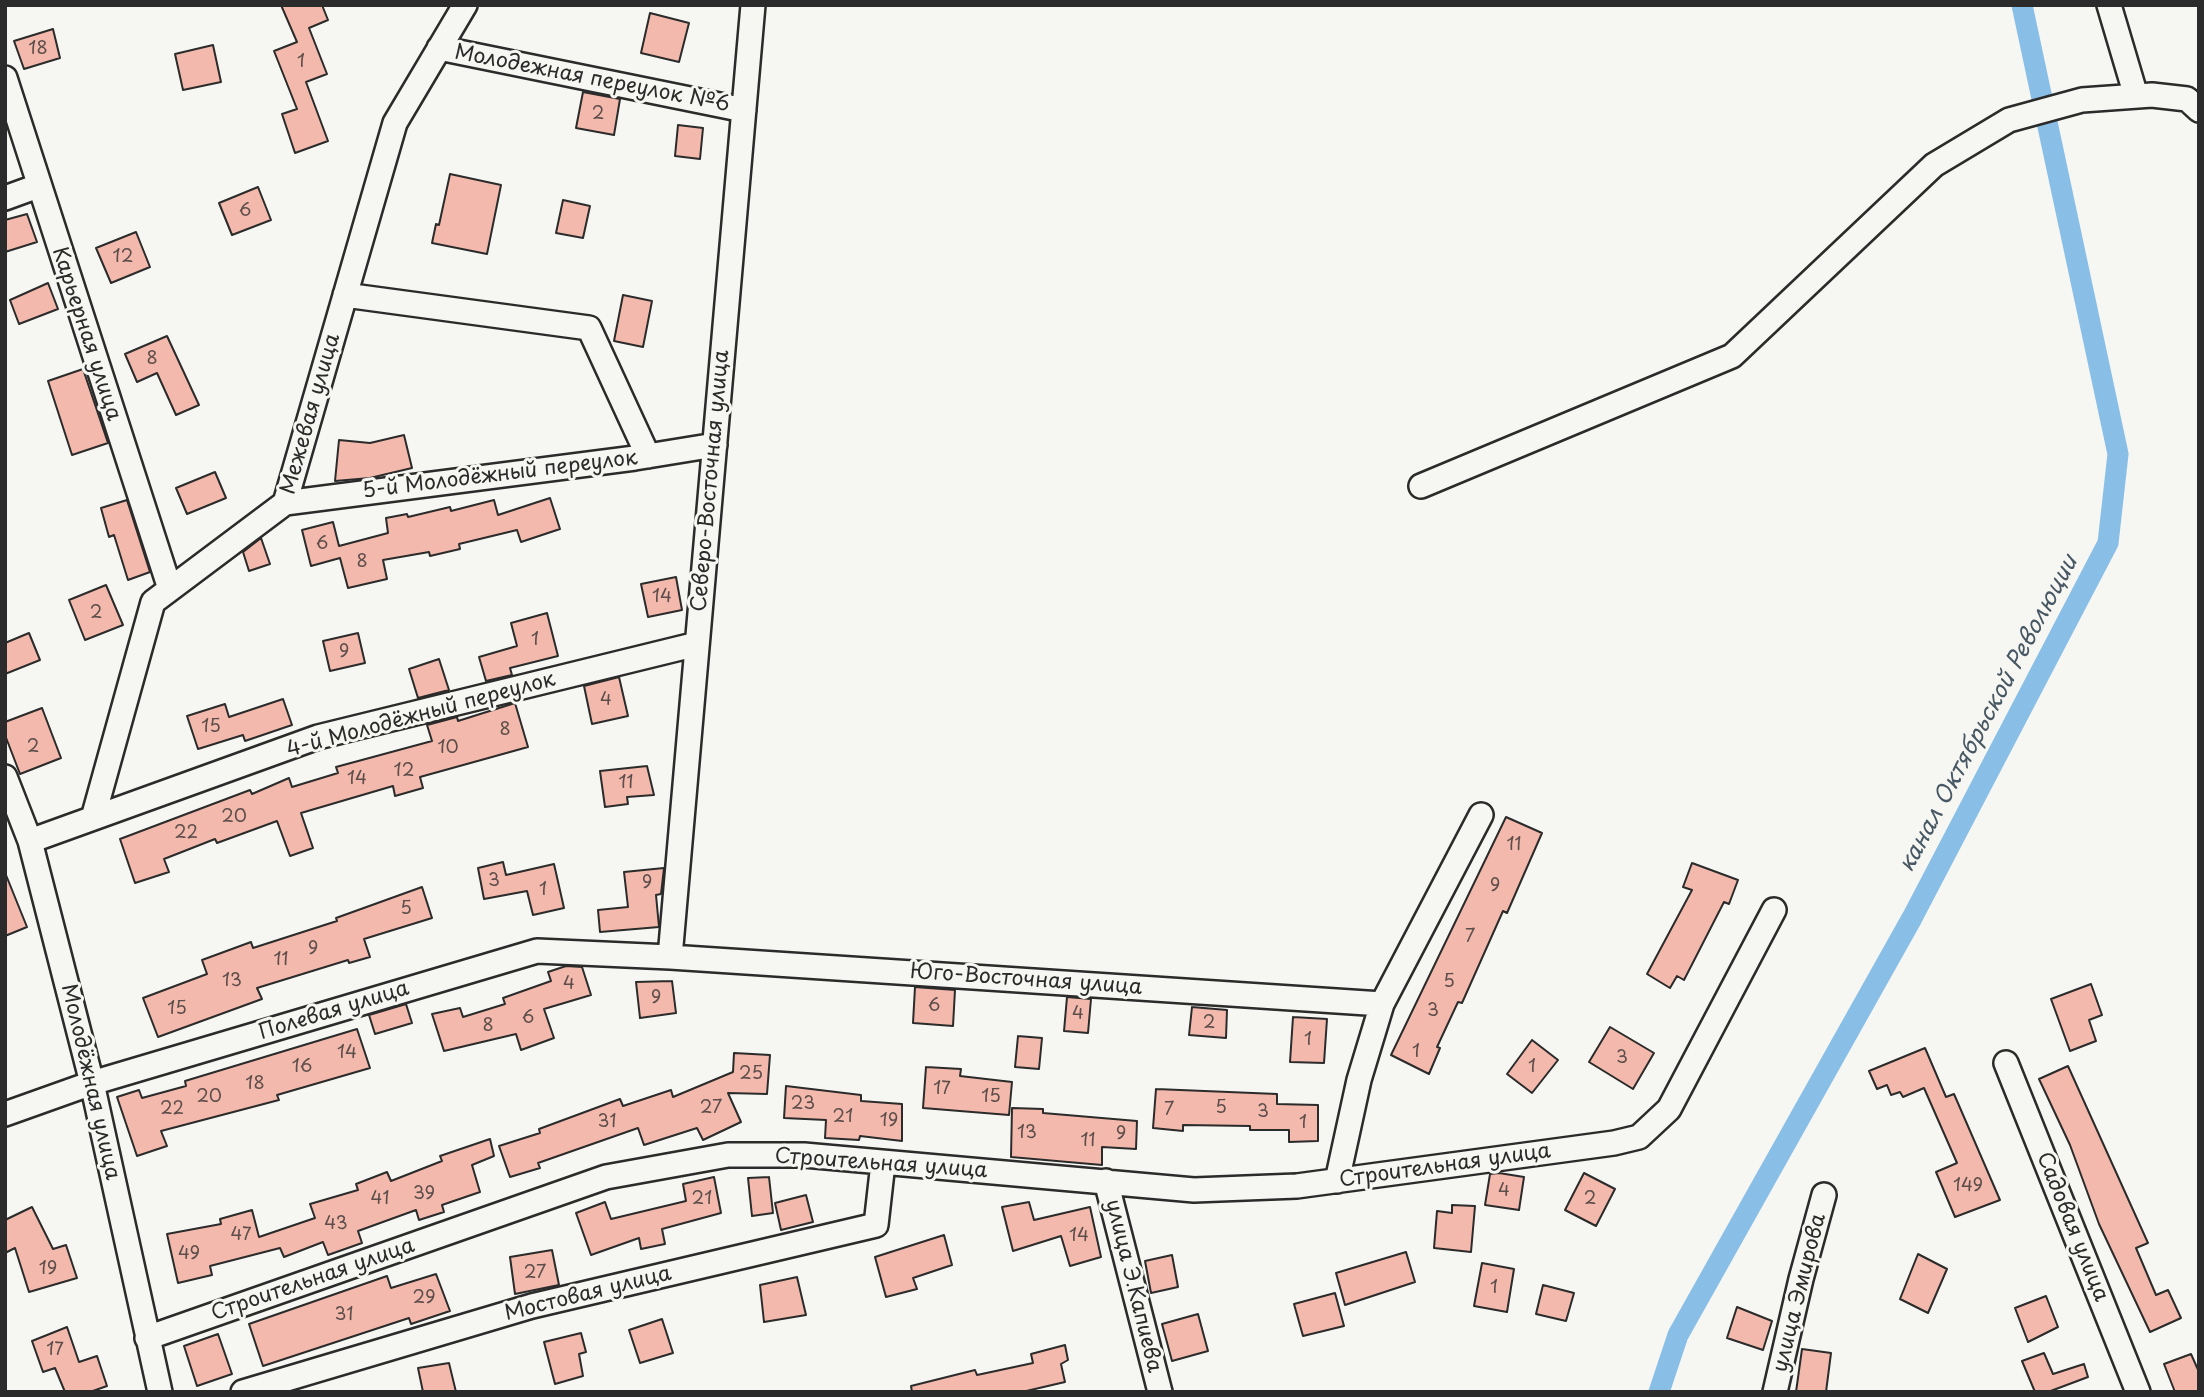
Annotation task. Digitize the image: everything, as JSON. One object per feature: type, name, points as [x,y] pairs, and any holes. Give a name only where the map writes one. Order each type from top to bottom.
[{"type":"street","name":"Межевая улица","points":[[93,818],[153,602],[285,503],[395,123],[466,5]]},
{"type":"street","name":"Северо-Восточная улица","points":[[670,957],[753,5]]},
{"type":"street","points":[[2109,5],[2136,96]]},
{"type":"street","name":"Молодежная переулок №6","points":[[439,48],[744,110]]},
{"type":"street","name":"Карьерная улица","points":[[5,78],[170,589]]},
{"type":"street","points":[[1421,486],[1732,356],[1934,165],[2009,120],[2082,100],[2136,96],[2187,99],[2199,110]]},
{"type":"street","points":[[5,198],[38,186]]},
{"type":"street","points":[[345,295],[589,328],[648,456]]},
{"type":"street","name":"5-й Молодёжный переулок","points":[[285,503],[715,445]]},
{"type":"street","name":"4-й Молодёжный переулок","points":[[30,841],[318,737],[697,644]]},
{"type":"street","name":"Молодёжная улица","points":[[5,777],[30,841],[92,1083],[160,1392]]},
{"type":"street","points":[[1337,1181],[1359,1080],[1382,1004],[1481,815]]},
{"type":"street","name":"Строительная улица","points":[[148,1338],[606,1177],[728,1154],[804,1155],[1194,1190],[1297,1186],[1614,1143],[1639,1137],[1669,1109],[1774,910]]},
{"type":"street","name":"Полевая улица","points":[[5,1114],[92,1083],[537,951],[670,957]]},
{"type":"street","name":"Юго-Восточная улица","points":[[670,957],[1382,1004]]},
{"type":"street","name":"Садовая улица","points":[[2006,1063],[2138,1392]]},
{"type":"street","name":"Мостовая улица","points":[[243,1392],[532,1306],[876,1225],[883,1163]]},
{"type":"street","name":"улица Э.Капиева","points":[[1106,1181],[1160,1392]]},
{"type":"street","name":"улица Эмирова","points":[[1775,1392],[1824,1195]]},
{"type":"building","points":[[281,5],[322,5],[328,20],[309,28],[327,74],[306,82],[328,141],[295,153],[282,114],[297,109],[274,51],[297,42]]},
{"type":"building","points":[[650,13],[689,23],[679,62],[641,53]]},
{"type":"building","points":[[53,29],[60,58],[24,69],[14,41]]},
{"type":"building","points":[[213,45],[221,82],[183,90],[175,54]]},
{"type":"building","points":[[583,92],[620,99],[614,135],[576,128]]},
{"type":"building","points":[[678,125],[703,128],[700,159],[675,156]]},
{"type":"building","points":[[450,174],[501,185],[487,254],[432,243],[436,224],[439,225]]},
{"type":"building","points":[[258,187],[271,220],[232,235],[219,203]]},
{"type":"building","points":[[563,200],[590,206],[583,238],[556,233]]},
{"type":"building","points":[[27,214],[37,242],[5,252],[5,220]]},
{"type":"building","points":[[136,232],[150,267],[111,283],[96,248]]},
{"type":"building","points":[[48,283],[58,309],[19,324],[10,300]]},
{"type":"building","points":[[623,295],[652,301],[643,347],[614,341]]},
{"type":"building","points":[[167,336],[199,405],[176,415],[157,373],[137,382],[125,354]]},
{"type":"building","points":[[83,369],[108,443],[72,455],[48,381]]},
{"type":"building","points":[[404,435],[412,468],[370,478],[335,481],[339,440],[370,443]]},
{"type":"building","points":[[215,472],[226,498],[187,514],[176,488]]},
{"type":"building","points":[[550,498],[560,529],[521,542],[517,530],[459,544],[460,549],[430,556],[429,552],[383,560],[387,579],[348,588],[340,558],[311,566],[302,530],[333,522],[339,546],[388,533],[386,518],[407,514],[408,517],[450,507],[451,511],[494,500],[498,515]]},
{"type":"building","points":[[127,500],[150,572],[128,580],[114,535],[109,537],[101,508]]},
{"type":"building","points":[[261,538],[270,564],[249,571],[243,552]]},
{"type":"building","points":[[676,577],[682,610],[648,617],[641,584]]},
{"type":"building","points":[[106,585],[123,625],[85,640],[69,600]]},
{"type":"building","points":[[547,613],[558,656],[510,668],[512,675],[486,681],[479,657],[517,646],[511,623]]},
{"type":"building","points":[[29,633],[40,660],[5,674],[5,643]]},
{"type":"building","points":[[358,633],[365,663],[330,671],[323,641]]},
{"type":"building","points":[[439,659],[449,690],[418,698],[409,669]]},
{"type":"building","points":[[619,677],[628,716],[592,724],[584,686]]},
{"type":"building","points":[[283,699],[292,725],[245,741],[243,735],[198,749],[187,716],[225,704],[229,717]]},
{"type":"building","points":[[515,703],[528,747],[420,777],[423,788],[395,796],[393,786],[301,813],[313,848],[290,856],[277,821],[217,843],[215,839],[164,859],[169,872],[135,883],[120,839],[250,790],[252,794],[289,778],[292,787],[338,773],[336,767],[432,741],[427,725],[457,717],[458,721]]},
{"type":"building","points":[[42,708],[61,758],[20,774],[5,735],[5,722]]},
{"type":"building","points":[[647,766],[654,795],[627,797],[628,804],[605,807],[600,771]]},
{"type":"building","points":[[1506,817],[1542,833],[1507,913],[1503,911],[1462,1003],[1458,1002],[1437,1047],[1440,1048],[1429,1074],[1391,1055]]},
{"type":"building","points":[[503,862],[506,875],[554,864],[564,908],[533,915],[527,891],[484,899],[478,868]]},
{"type":"building","points":[[1692,863],[1738,880],[1729,904],[1724,902],[1684,980],[1677,976],[1670,988],[1647,974],[1692,890],[1683,887]]},
{"type":"building","points":[[664,868],[661,894],[656,895],[659,927],[600,932],[598,910],[628,907],[624,872]]},
{"type":"building","points":[[5,876],[27,927],[5,936]]},
{"type":"building","points":[[422,887],[432,918],[364,939],[370,957],[349,963],[348,960],[257,988],[262,999],[158,1037],[143,998],[207,974],[202,960],[251,942],[253,948],[337,921],[336,918]]},
{"type":"building","points":[[566,966],[582,967],[591,995],[544,1009],[554,1038],[521,1050],[516,1034],[444,1051],[432,1014],[460,1008],[463,1017],[505,1004],[503,998],[551,981],[548,972]]},
{"type":"building","points":[[672,981],[676,1013],[640,1018],[636,982]]},
{"type":"building","points":[[2091,984],[2102,1015],[2089,1020],[2096,1041],[2070,1051],[2051,999]]},
{"type":"building","points":[[915,987],[955,990],[953,1026],[913,1023]]},
{"type":"building","points":[[1067,997],[1091,999],[1088,1033],[1064,1031]]},
{"type":"building","points":[[406,1004],[412,1023],[375,1034],[369,1015]]},
{"type":"building","points":[[1192,1007],[1227,1010],[1226,1038],[1189,1035]]},
{"type":"building","points":[[1293,1017],[1327,1019],[1324,1063],[1290,1062]]},
{"type":"building","points":[[1610,1027],[1654,1053],[1633,1089],[1589,1062]]},
{"type":"building","points":[[357,1029],[370,1068],[277,1095],[279,1100],[161,1131],[167,1146],[137,1156],[117,1097],[139,1090],[142,1098],[186,1086],[185,1081]]},
{"type":"building","points":[[1018,1036],[1042,1038],[1039,1069],[1015,1067]]},
{"type":"building","points":[[1532,1040],[1558,1060],[1532,1093],[1507,1074]]},
{"type":"building","points":[[1925,1048],[1946,1097],[1954,1094],[2000,1200],[1955,1217],[1936,1172],[1957,1163],[1924,1088],[1903,1097],[1900,1092],[1891,1095],[1887,1085],[1877,1089],[1869,1071]]},
{"type":"building","points":[[734,1053],[770,1055],[767,1094],[728,1093],[741,1122],[703,1140],[697,1128],[644,1145],[638,1128],[538,1163],[540,1168],[510,1177],[499,1146],[540,1133],[539,1129],[620,1099],[623,1106],[671,1090],[673,1097],[733,1072]]},
{"type":"building","points":[[2068,1066],[2148,1243],[2136,1248],[2156,1295],[2168,1290],[2181,1318],[2150,1332],[2099,1224],[2070,1145],[2039,1079]]},
{"type":"building","points":[[926,1067],[961,1069],[960,1076],[1012,1082],[1009,1115],[923,1108]]},
{"type":"building","points":[[786,1086],[861,1095],[861,1101],[902,1104],[902,1141],[860,1136],[859,1140],[825,1138],[826,1120],[784,1118]]},
{"type":"building","points":[[1156,1089],[1277,1094],[1277,1104],[1318,1105],[1318,1141],[1289,1142],[1289,1130],[1250,1130],[1250,1126],[1183,1125],[1183,1131],[1153,1128]]},
{"type":"building","points":[[1012,1108],[1043,1109],[1043,1113],[1137,1121],[1136,1149],[1102,1147],[1102,1165],[1011,1157]]},
{"type":"building","points":[[490,1139],[494,1156],[472,1165],[480,1192],[442,1205],[444,1212],[419,1220],[416,1210],[358,1231],[362,1243],[328,1255],[323,1242],[284,1257],[280,1248],[210,1266],[212,1275],[178,1283],[167,1234],[221,1224],[220,1219],[252,1210],[259,1237],[315,1218],[310,1204],[358,1190],[356,1184],[387,1172],[391,1181],[442,1161],[440,1156]]},
{"type":"building","points":[[1584,1173],[1615,1189],[1596,1226],[1565,1210]]},
{"type":"building","points":[[1490,1174],[1524,1177],[1519,1210],[1485,1205]]},
{"type":"building","points":[[714,1177],[721,1213],[662,1229],[665,1244],[641,1249],[639,1238],[591,1255],[576,1213],[605,1202],[611,1219],[686,1201],[683,1184]]},
{"type":"building","points":[[769,1177],[773,1213],[752,1216],[748,1178]]},
{"type":"building","points":[[806,1195],[813,1222],[781,1230],[775,1203]]},
{"type":"building","points":[[1029,1202],[1034,1220],[1090,1207],[1101,1257],[1070,1266],[1061,1236],[1013,1251],[1002,1207]]},
{"type":"building","points":[[1452,1205],[1475,1206],[1471,1252],[1434,1248],[1437,1211],[1452,1213]]},
{"type":"building","points":[[32,1207],[53,1249],[66,1245],[77,1278],[29,1292],[15,1248],[5,1253],[5,1220]]},
{"type":"building","points":[[944,1235],[952,1265],[913,1278],[917,1289],[886,1297],[875,1257]]},
{"type":"building","points":[[552,1250],[559,1285],[515,1294],[510,1257]]},
{"type":"building","points":[[1406,1252],[1415,1282],[1345,1305],[1336,1273]]},
{"type":"building","points":[[1918,1254],[1947,1269],[1928,1313],[1900,1299]]},
{"type":"building","points":[[1172,1255],[1178,1287],[1151,1293],[1145,1261]]},
{"type":"building","points":[[1482,1263],[1514,1269],[1507,1312],[1474,1306]]},
{"type":"building","points":[[436,1274],[450,1311],[411,1324],[409,1318],[263,1366],[249,1324],[387,1276],[391,1288]]},
{"type":"building","points":[[797,1277],[806,1315],[764,1322],[760,1285]]},
{"type":"building","points":[[1543,1285],[1574,1293],[1566,1321],[1536,1314]]},
{"type":"building","points":[[1335,1293],[1344,1326],[1303,1336],[1294,1304]]},
{"type":"building","points":[[2046,1296],[2058,1327],[2028,1342],[2015,1308]]},
{"type":"building","points":[[1737,1307],[1772,1321],[1763,1350],[1727,1338]]},
{"type":"building","points":[[1198,1314],[1208,1351],[1172,1361],[1162,1324]]},
{"type":"building","points":[[662,1319],[673,1353],[640,1363],[629,1330]]},
{"type":"building","points":[[67,1327],[79,1362],[97,1356],[107,1386],[90,1392],[65,1392],[55,1368],[43,1372],[32,1341]]},
{"type":"building","points":[[581,1333],[586,1352],[579,1354],[583,1376],[555,1384],[544,1342]]},
{"type":"building","points":[[218,1334],[232,1374],[197,1386],[184,1346]]},
{"type":"building","points":[[1065,1345],[1068,1360],[1061,1364],[1065,1382],[1022,1392],[912,1392],[911,1386],[975,1370],[977,1375],[1033,1363],[1031,1354]]},
{"type":"building","points":[[1802,1349],[1831,1353],[1826,1392],[1796,1392]]},
{"type":"building","points":[[2044,1353],[2053,1374],[2084,1364],[2088,1377],[2048,1392],[2035,1392],[2022,1361]]},
{"type":"building","points":[[2191,1354],[2199,1372],[2199,1392],[2175,1392],[2164,1364]]},
{"type":"building","points":[[449,1363],[456,1392],[423,1392],[418,1368]]},
{"type":"waterway","name":"канал Октябрьской Революции","points":[[1659,1392],[1678,1335],[1912,918],[2108,543],[2118,454],[2022,5]]}]
